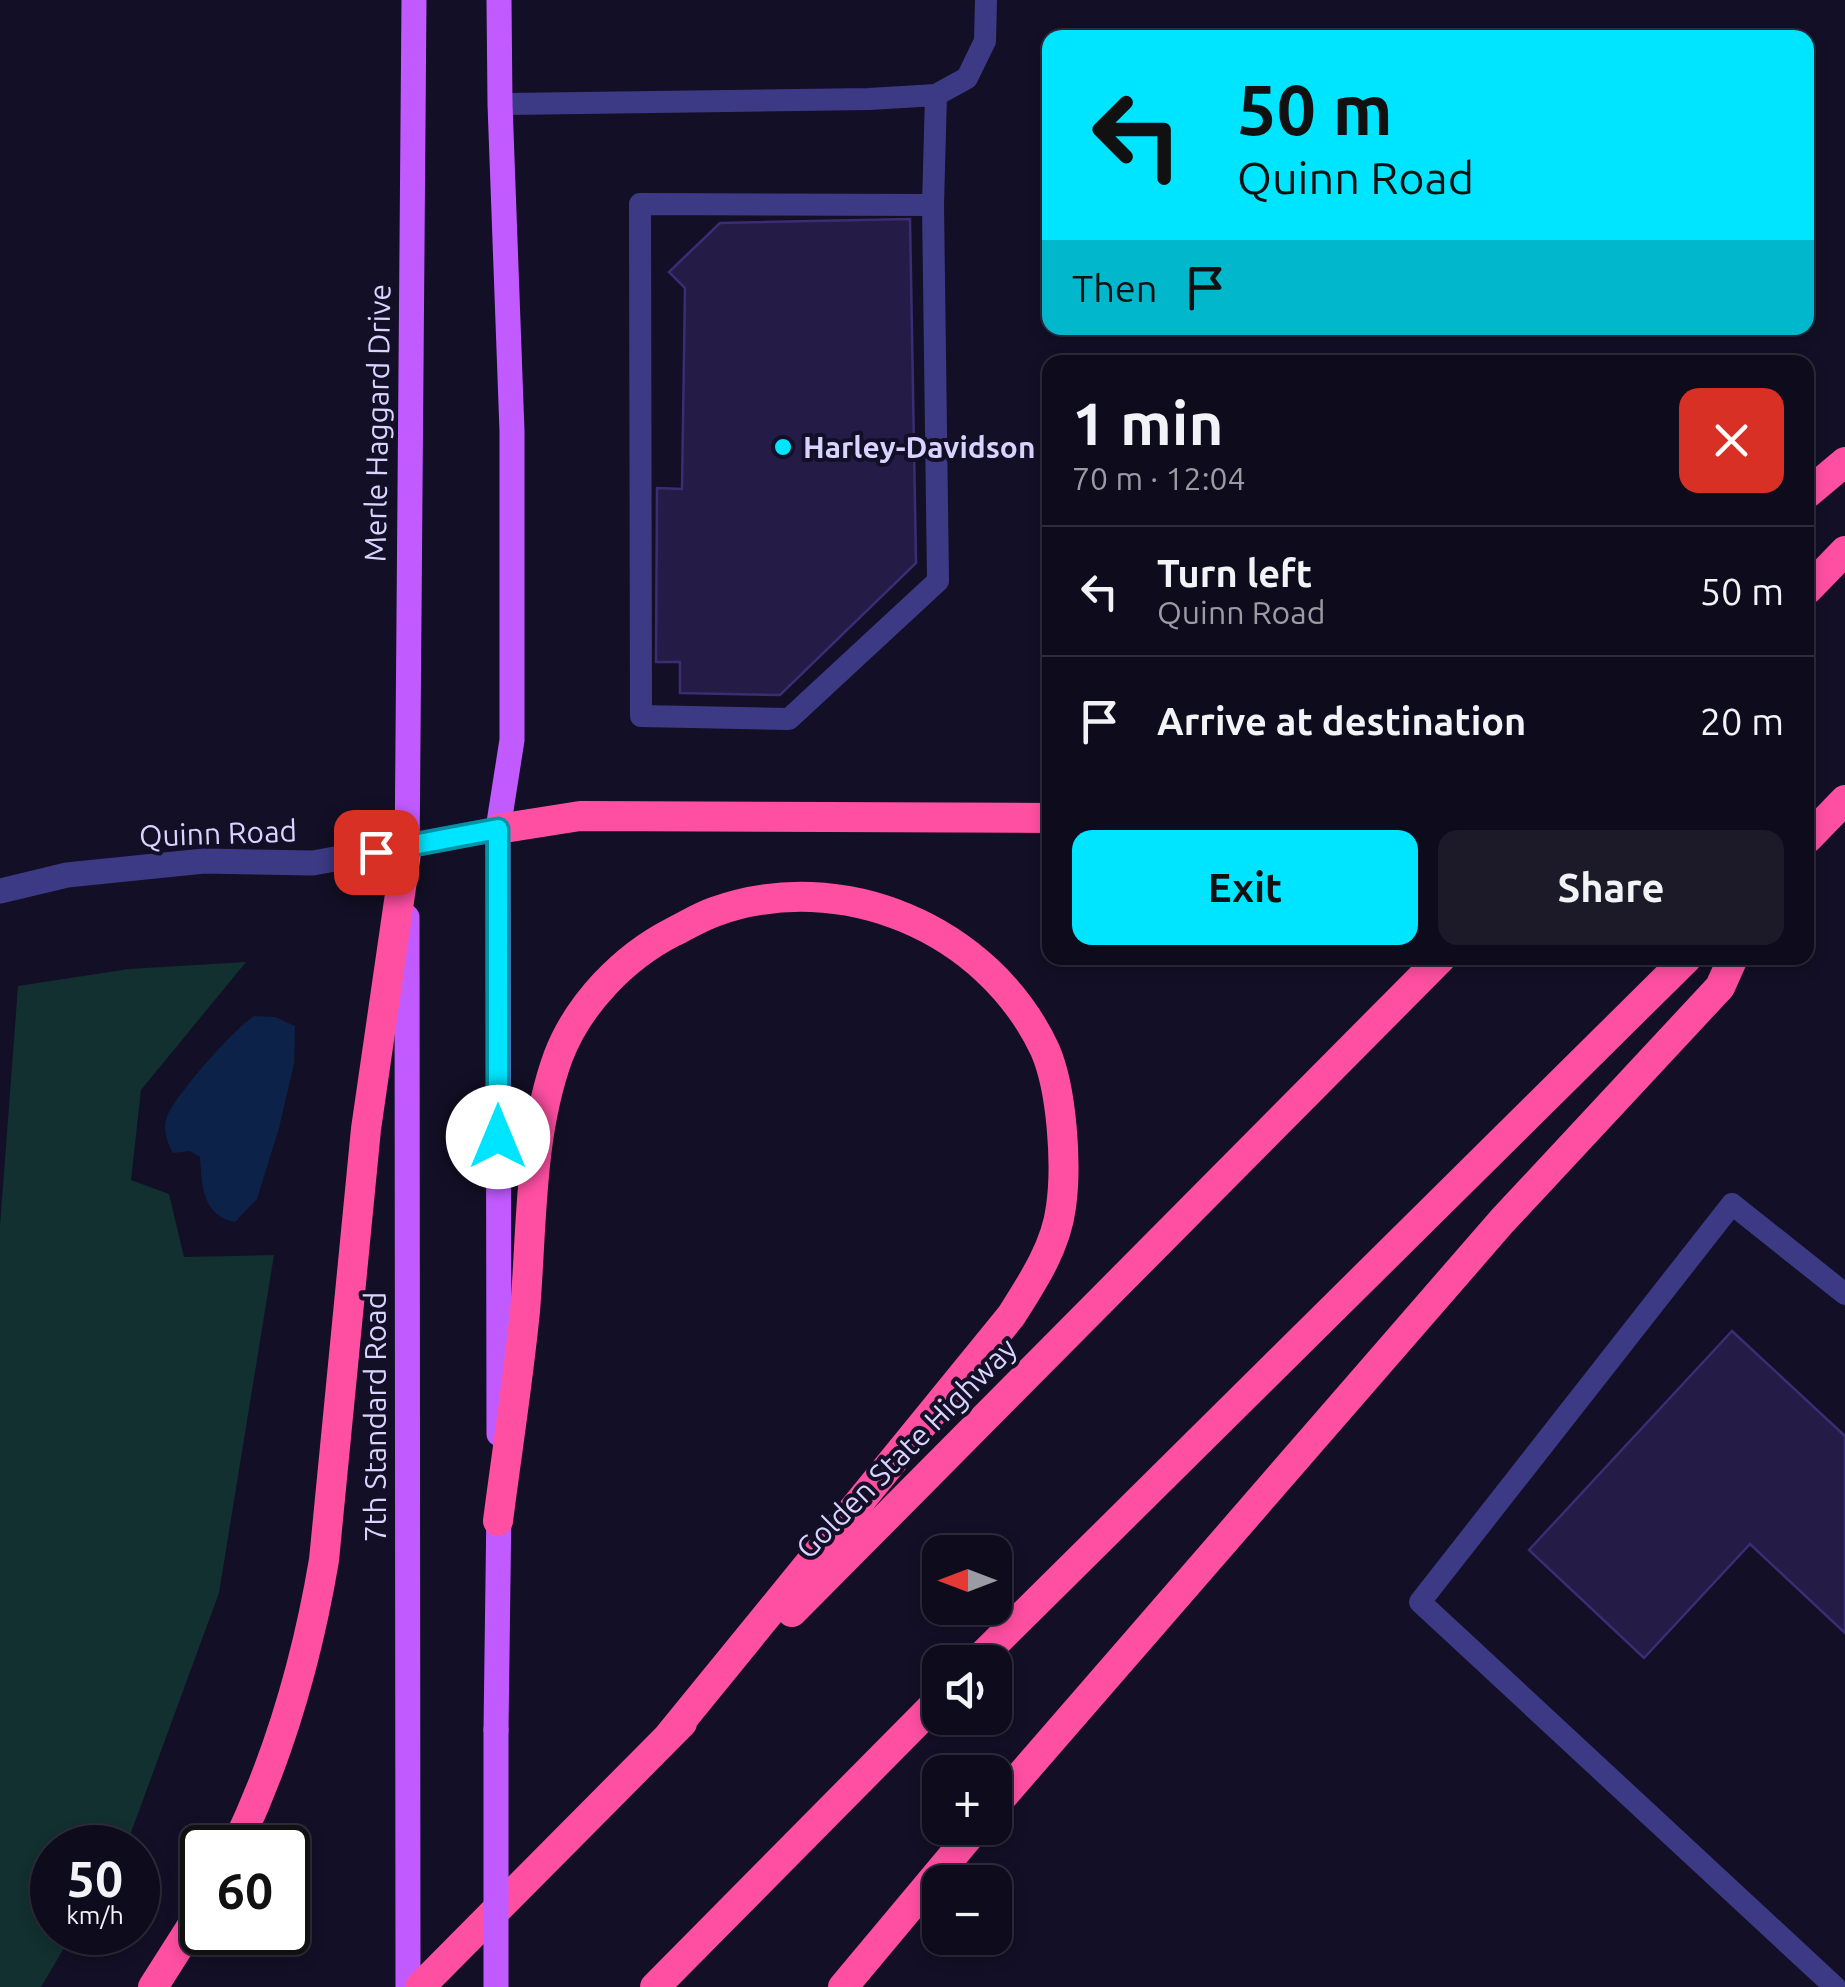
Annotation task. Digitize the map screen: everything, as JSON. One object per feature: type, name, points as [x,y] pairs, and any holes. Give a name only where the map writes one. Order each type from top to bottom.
[{"type":"highway","points":[[1814,488],[1845,462]]},
{"type":"highway","points":[[1814,583],[1845,551]]},
{"type":"highway","points":[[1814,832],[1845,800]]},
{"type":"highway","points":[[498,829],[580,816],[1042,818]]},
{"type":"highway","points":[[245,1825],[280,1741],[318,1597],[366,1129],[407,846]]},
{"type":"highway","points":[[498,1521],[524,1314],[538,1139],[558,1056],[602,988],[650,944],[714,911],[780,897],[848,899],[910,917],[947,938],[984,967],[1021,1010],[1046,1053],[1063,1131],[1061,1209],[1041,1269],[1011,1316],[668,1737]]},
{"type":"highway","name":"Golden State Highway","points":[[420,1987],[1435,965]]},
{"type":"highway","points":[[993,1645],[1680,965]]},
{"type":"highway","points":[[1012,1785],[1502,1220],[1720,987],[1730,965]]},
{"type":"highway","points":[[655,1987],[922,1717]]},
{"type":"highway","points":[[843,1987],[962,1845]]},
{"type":"highway","points":[[153,1987],[180,1945]]},
{"type":"main road","name":"Merle Haggard Drive","points":[[407,846],[414,0]]},
{"type":"main road","points":[[496,1987],[498,829],[512,740],[512,432],[500,0]]},
{"type":"main road","name":"7th Standard Road","points":[[407,846],[408,1987]]},
{"type":"street","name":"Quinn Road","points":[[0,891],[67,875],[204,861],[313,862],[498,829]]},
{"type":"lane","points":[[500,104],[936,95],[968,78],[985,42],[986,0]]},
{"type":"lane","points":[[933,205],[640,204],[641,716],[789,719],[938,581],[933,205],[936,95]]},
{"type":"lane","points":[[1835,1987],[1420,1602],[1732,1204],[1845,1294]]},
{"type":"green space","points":[[246,962],[141,1090],[131,1180],[169,1194],[184,1257],[274,1255],[219,1593],[134,1825],[30,1825],[30,1955],[60,1955],[41,1987],[0,1987],[0,1226],[18,986],[129,969]]},
{"type":"water","points":[[254,1016],[275,1017],[295,1026],[294,1064],[257,1199],[235,1222],[210,1206],[203,1188],[200,1157],[190,1151],[173,1153],[165,1123],[174,1103],[195,1076]]},
{"type":"building","points":[[910,219],[916,563],[780,695],[680,693],[680,662],[656,662],[657,488],[682,489],[685,288],[669,272],[720,223]]},
{"type":"building","points":[[1732,1331],[1845,1436],[1845,1633],[1750,1544],[1644,1658],[1529,1550]]},
{"type":"place","name":"Harley-Davidson","points":[[783,447]]},
{"type":"route","points":[[376,852],[498,829],[498,1137]]}]
